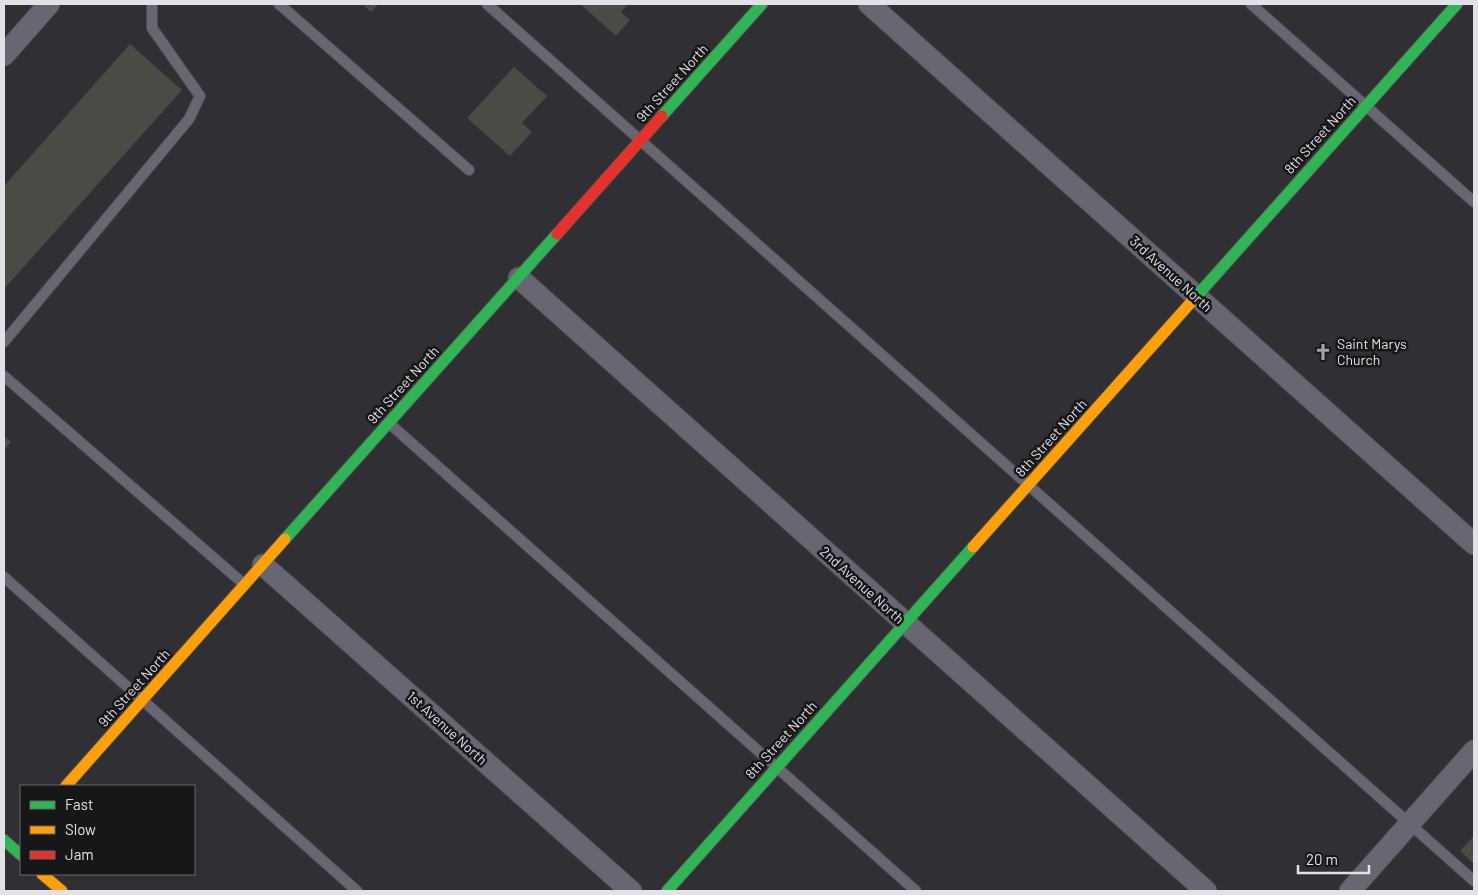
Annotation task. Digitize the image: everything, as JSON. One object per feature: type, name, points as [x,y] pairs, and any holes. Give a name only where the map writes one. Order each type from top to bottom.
[{"type":"street","points":[[4,55],[50,4]]},
{"type":"street","name":"9th Street North","points":[[67,785],[762,4]]},
{"type":"street","name":"3rd Avenue North","points":[[868,4],[1474,544]]},
{"type":"street","name":"8th Street North","points":[[666,891],[1457,4]]},
{"type":"street","name":"2nd Avenue North","points":[[519,278],[1206,891]]},
{"type":"street","name":"1st Avenue North","points":[[263,565],[631,891]]},
{"type":"street","points":[[1350,891],[1474,751]]},
{"type":"street","points":[[43,875],[62,891]]},
{"type":"lane","points":[[4,342],[189,119],[200,96],[152,28],[152,4]]},
{"type":"lane","points":[[279,4],[469,170]]},
{"type":"lane","points":[[486,4],[1474,881]]},
{"type":"lane","points":[[1251,4],[1474,202]]},
{"type":"lane","points":[[4,376],[245,585]]},
{"type":"lane","points":[[389,423],[916,891]]},
{"type":"lane","points":[[4,577],[357,891]]},
{"type":"building","points":[[362,4],[378,4],[371,12]]},
{"type":"building","points":[[580,4],[626,4],[621,12],[630,20],[616,36]]},
{"type":"building","points":[[130,44],[182,90],[4,289],[4,186]]},
{"type":"building","points":[[514,67],[547,96],[522,123],[532,132],[510,156],[467,118]]},
{"type":"building","points":[[4,436],[11,442],[4,450]]},
{"type":"building","points":[[1474,836],[1474,864],[1460,851]]},
{"type":"traffic: fast","points":[[662,116],[762,4]]},
{"type":"traffic: fast","points":[[1194,299],[1457,4]]},
{"type":"traffic: fast","points":[[285,539],[557,234]]},
{"type":"traffic: fast","points":[[667,891],[973,547]]},
{"type":"traffic: fast","points":[[4,840],[20,854]]},
{"type":"traffic: slow","points":[[973,547],[1194,299]]},
{"type":"traffic: slow","points":[[67,785],[285,539]]},
{"type":"traffic: slow","points":[[43,875],[62,891]]},
{"type":"traffic: jam","points":[[557,234],[662,116]]},
{"type":"place","name":"Saint Marys Church","points":[[1323,352]]}]
